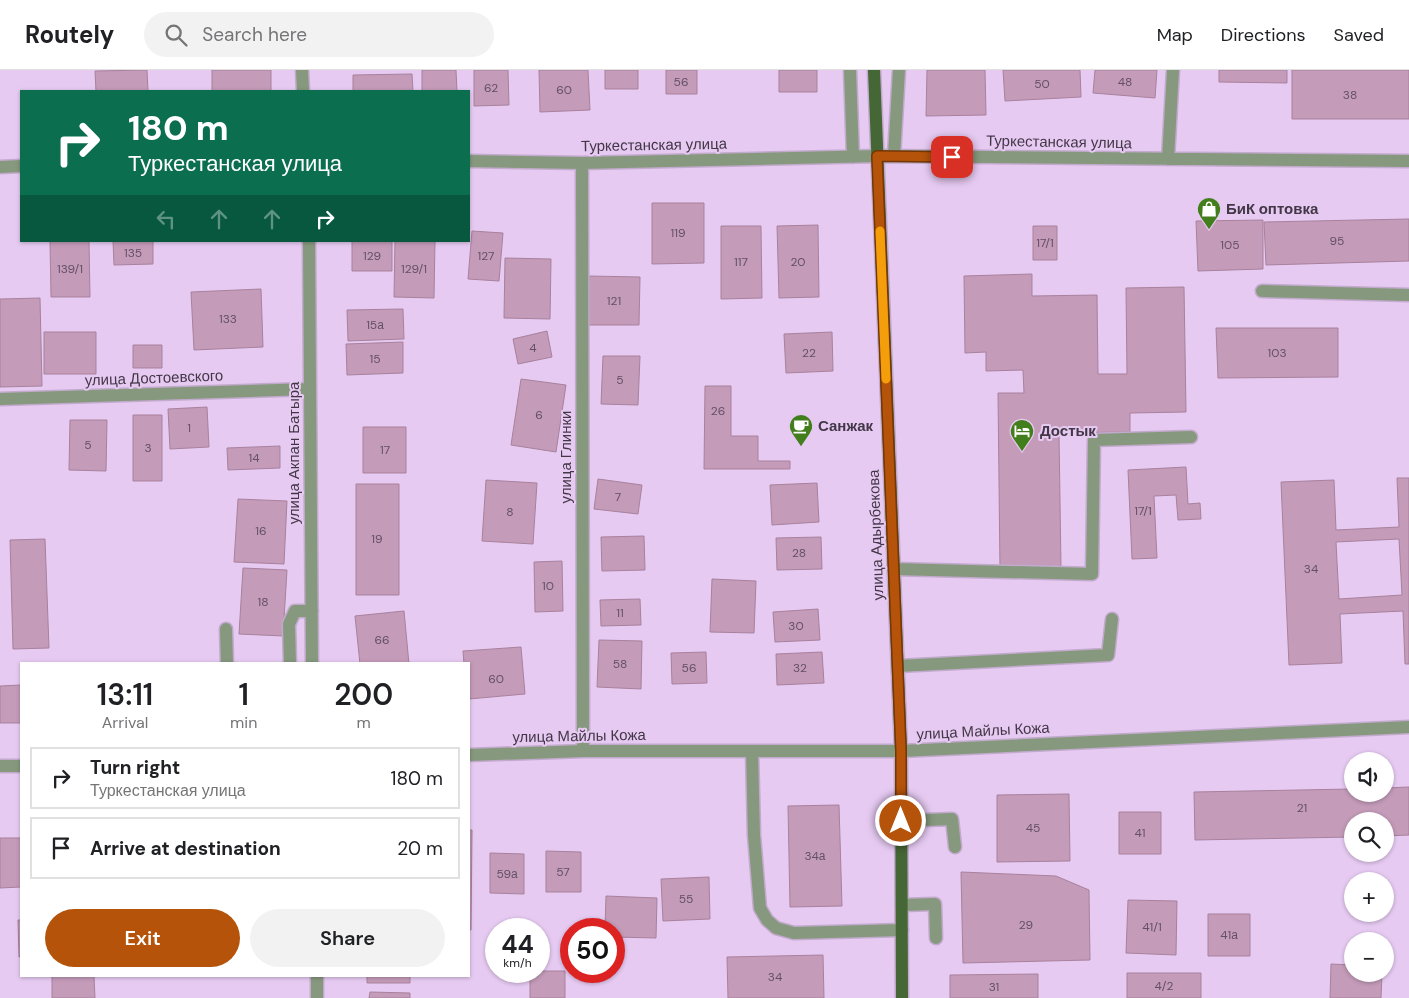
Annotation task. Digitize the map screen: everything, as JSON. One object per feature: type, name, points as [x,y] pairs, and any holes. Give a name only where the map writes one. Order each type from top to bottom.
[{"type":"main road","name":"улица Адырбекова","points":[[874,70],[901,751],[902,998]]},
{"type":"street","points":[[302,70],[303,90]]},
{"type":"street","points":[[850,70],[853,157]]},
{"type":"street","points":[[894,156],[899,70]]},
{"type":"street","points":[[1168,159],[1173,70]]},
{"type":"street","name":"Туркестанская улица","points":[[470,161],[582,162],[877,156],[1409,161]]},
{"type":"street","name":"улица Глинки","points":[[582,162],[583,751]]},
{"type":"street","points":[[0,167],[20,166]]},
{"type":"street","name":"улица Акпан Батыра","points":[[309,242],[312,662]]},
{"type":"street","points":[[1262,291],[1409,295]]},
{"type":"street","name":"улица Достоевского","points":[[0,399],[310,389]]},
{"type":"street","points":[[894,569],[1092,574],[1094,440],[1191,437]]},
{"type":"street","points":[[290,662],[289,624],[295,611],[312,612]]},
{"type":"street","points":[[898,666],[1108,654],[1112,619]]},
{"type":"street","points":[[226,629],[227,662]]},
{"type":"street","name":"улица Майлы Кожа","points":[[470,755],[583,751],[901,751],[1409,727]]},
{"type":"street","points":[[752,751],[754,835],[760,908],[767,920],[776,928],[794,933],[902,930]]},
{"type":"street","points":[[0,766],[20,766]]},
{"type":"street","points":[[901,821],[952,819],[955,847]]},
{"type":"street","points":[[902,905],[935,904],[936,938]]},
{"type":"street","points":[[317,977],[317,998]]},
{"type":"building","points":[[147,70],[148,90],[96,90],[95,71]]},
{"type":"building","points":[[212,70],[271,70],[271,90],[212,90]]},
{"type":"building","points":[[422,70],[456,70],[457,90],[422,90]]},
{"type":"building","points":[[474,70],[508,70],[509,105],[474,106]]},
{"type":"building","points":[[539,70],[588,70],[590,110],[540,112]]},
{"type":"building","points":[[605,70],[638,70],[638,89],[605,89]]},
{"type":"building","points":[[666,70],[697,70],[697,94],[666,94]]},
{"type":"building","points":[[779,70],[817,70],[817,92],[779,92]]},
{"type":"building","points":[[927,70],[985,70],[986,115],[926,116]]},
{"type":"building","points":[[1003,70],[1080,70],[1081,97],[1005,101]]},
{"type":"building","points":[[1095,70],[1157,70],[1155,98],[1093,93]]},
{"type":"building","points":[[1219,70],[1287,70],[1287,83],[1219,82]]},
{"type":"building","points":[[1292,70],[1409,70],[1409,119],[1292,119]]},
{"type":"building","points":[[412,74],[413,90],[353,90],[353,75]]},
{"type":"building","points":[[652,203],[704,203],[704,263],[652,264]]},
{"type":"building","points":[[1409,219],[1409,261],[1266,265],[1264,222]]},
{"type":"building","points":[[1263,220],[1263,269],[1198,271],[1196,221]]},
{"type":"building","points":[[818,225],[819,297],[779,298],[777,226]]},
{"type":"building","points":[[721,226],[761,226],[762,298],[721,299]]},
{"type":"building","points":[[1033,226],[1057,226],[1057,260],[1033,260]]},
{"type":"building","points":[[472,231],[503,233],[499,281],[468,279]]},
{"type":"building","points":[[50,242],[89,242],[90,297],[51,297]]},
{"type":"building","points":[[113,242],[153,242],[153,264],[114,265]]},
{"type":"building","points":[[352,242],[392,242],[392,271],[352,271]]},
{"type":"building","points":[[395,242],[435,242],[434,298],[394,297]]},
{"type":"building","points":[[505,258],[551,259],[550,319],[504,318]]},
{"type":"building","points":[[1032,274],[1032,296],[1097,295],[1098,374],[1127,374],[1126,288],[1184,287],[1186,412],[1130,413],[1130,432],[1059,433],[1061,569],[1000,570],[998,393],[1024,393],[1023,370],[986,371],[986,352],[965,353],[964,276]]},
{"type":"building","points":[[589,276],[640,277],[639,325],[589,325]]},
{"type":"building","points":[[261,289],[263,347],[194,350],[191,292]]},
{"type":"building","points":[[40,298],[42,386],[0,387],[0,299]]},
{"type":"building","points":[[403,309],[404,339],[348,341],[347,310]]},
{"type":"building","points":[[1216,328],[1338,328],[1338,377],[1218,378]]},
{"type":"building","points":[[547,331],[552,357],[518,364],[513,339]]},
{"type":"building","points":[[44,332],[96,332],[96,374],[44,374]]},
{"type":"building","points":[[832,332],[833,371],[786,373],[784,334]]},
{"type":"building","points":[[403,342],[403,373],[347,375],[346,344]]},
{"type":"building","points":[[133,345],[162,345],[162,368],[133,368]]},
{"type":"building","points":[[603,356],[640,356],[638,405],[601,404]]},
{"type":"building","points":[[521,379],[566,385],[556,452],[511,445]]},
{"type":"building","points":[[705,386],[731,386],[731,436],[758,436],[758,461],[790,461],[790,469],[704,469]]},
{"type":"building","points":[[207,407],[209,447],[170,449],[168,409]]},
{"type":"building","points":[[133,415],[162,415],[162,481],[133,481]]},
{"type":"building","points":[[70,420],[107,420],[106,471],[69,470]]},
{"type":"building","points":[[363,427],[406,427],[406,473],[363,473]]},
{"type":"building","points":[[280,446],[280,468],[228,470],[227,448]]},
{"type":"building","points":[[1186,467],[1188,504],[1200,503],[1201,519],[1178,520],[1176,495],[1154,496],[1157,558],[1132,559],[1128,470]]},
{"type":"building","points":[[1397,478],[1409,478],[1409,664],[1405,664],[1403,611],[1340,614],[1342,663],[1289,665],[1281,482],[1334,480],[1336,530],[1399,527]],"holes":[[[1399,539],[1402,595],[1339,599],[1336,542]]]},
{"type":"building","points":[[598,479],[642,485],[638,514],[594,509]]},
{"type":"building","points":[[486,480],[537,483],[533,544],[482,541]]},
{"type":"building","points":[[817,483],[819,522],[772,525],[770,485]]},
{"type":"building","points":[[356,484],[399,484],[399,595],[356,595]]},
{"type":"building","points":[[238,499],[287,501],[284,564],[234,562]]},
{"type":"building","points":[[644,536],[645,570],[602,571],[601,537]]},
{"type":"building","points":[[821,537],[822,569],[777,570],[776,538]]},
{"type":"building","points":[[45,539],[49,648],[13,649],[10,540]]},
{"type":"building","points":[[562,561],[563,611],[535,612],[534,562]]},
{"type":"building","points":[[243,568],[287,570],[283,636],[239,634]]},
{"type":"building","points":[[712,579],[756,581],[754,633],[710,632]]},
{"type":"building","points":[[640,599],[641,625],[601,626],[600,600]]},
{"type":"building","points":[[818,609],[820,640],[775,642],[773,612]]},
{"type":"building","points":[[404,611],[409,662],[360,662],[355,616]]},
{"type":"building","points":[[599,640],[642,641],[641,689],[597,687]]},
{"type":"building","points":[[521,647],[525,694],[470,699],[470,662],[464,662],[463,651]]},
{"type":"building","points":[[706,652],[707,683],[672,684],[671,653]]},
{"type":"building","points":[[822,652],[824,683],[777,685],[776,654]]},
{"type":"building","points":[[20,685],[20,723],[0,723],[0,686]]},
{"type":"building","points":[[1409,787],[1409,835],[1394,836],[1394,812],[1344,812],[1344,837],[1195,840],[1194,792],[1344,789],[1344,802],[1394,802],[1394,788]]},
{"type":"building","points":[[1069,794],[1070,861],[997,862],[997,795]]},
{"type":"building","points":[[839,805],[842,906],[790,907],[788,806]]},
{"type":"building","points":[[1119,812],[1161,812],[1161,854],[1119,854]]},
{"type":"building","points":[[470,830],[472,830],[471,930]]},
{"type":"building","points":[[0,838],[20,838],[20,887],[0,888]]},
{"type":"building","points":[[546,851],[581,852],[581,892],[546,892]]},
{"type":"building","points":[[490,853],[524,854],[524,894],[490,893]]},
{"type":"building","points":[[961,872],[1056,876],[1089,890],[1090,960],[963,963]]},
{"type":"building","points":[[709,877],[710,919],[663,921],[661,879]]},
{"type":"building","points":[[606,896],[657,898],[656,938],[625,937],[625,918],[605,918]]},
{"type":"building","points":[[1128,900],[1177,901],[1176,955],[1126,953]]},
{"type":"building","points":[[1208,914],[1250,914],[1250,956],[1208,956]]},
{"type":"building","points":[[18,920],[20,920],[20,957]]},
{"type":"building","points":[[823,955],[824,998],[728,998],[727,957]]},
{"type":"building","points":[[1331,964],[1344,965],[1344,982],[1382,982],[1381,998],[1330,998]]},
{"type":"building","points":[[550,971],[560,971],[560,983],[565,983],[565,998],[530,998],[530,983],[550,983]]},
{"type":"building","points":[[1127,973],[1201,973],[1201,998],[1127,998]]},
{"type":"building","points":[[1038,974],[1038,998],[950,998],[950,975]]},
{"type":"building","points":[[52,977],[94,977],[95,998],[52,998]]},
{"type":"building","points":[[367,977],[410,977],[410,983],[367,983]]},
{"type":"building","points":[[370,992],[410,993],[410,998],[369,998]]},
{"type":"slow traffic","points":[[880,231],[886,379]]},
{"type":"place","name":"БиК оптовка","points":[[1209,230]]},
{"type":"place","name":"Санжак","points":[[801,447]]},
{"type":"place","name":"Достык","points":[[1022,452]]},
{"type":"route","points":[[901,821],[901,751],[877,156],[952,157]]}]
